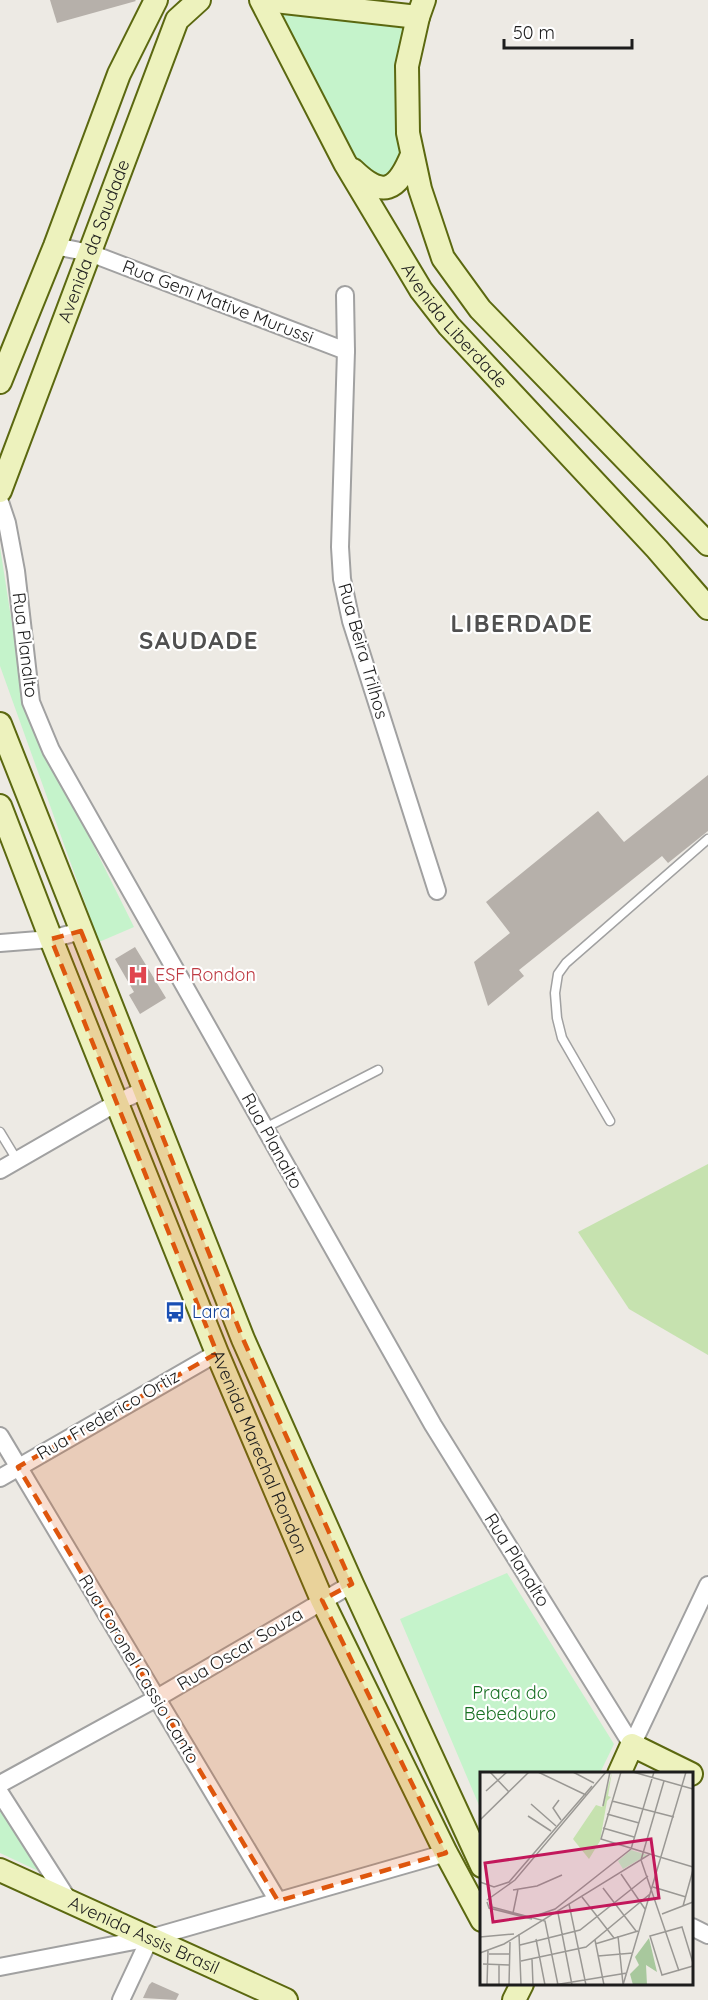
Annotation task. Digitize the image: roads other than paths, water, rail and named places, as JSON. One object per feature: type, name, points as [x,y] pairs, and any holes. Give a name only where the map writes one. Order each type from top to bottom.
[{"type":"main road","name":"Avenida da Saudade","points":[[0,382],[55,246],[119,74],[156,0]]},
{"type":"main road","name":"Avenida da Saudade","points":[[0,491],[177,20],[197,0]]},
{"type":"main road","points":[[263,0],[421,8]]},
{"type":"main road","name":"Avenida Liberdade","points":[[263,0],[345,163],[421,290],[449,326],[649,540],[708,608]]},
{"type":"main road","name":"Avenida Liberdade","points":[[421,8],[407,66],[408,133],[420,189],[443,258],[480,309],[708,544]]},
{"type":"main road","points":[[345,163],[376,188],[388,187],[398,181],[412,155]]},
{"type":"main road","name":"Avenida Marechal Rondon","points":[[0,724],[243,1339],[352,1584],[479,1854],[446,1853]]},
{"type":"main road","name":"Avenida Marechal Rondon","points":[[0,806],[217,1353],[322,1600],[446,1853],[480,1916]]},
{"type":"main road","points":[[619,1772],[632,1745],[687,1772]]},
{"type":"main road","points":[[693,1775],[708,1782]]},
{"type":"main road","name":"Avenida Assis Brasil","points":[[0,1870],[286,2000]]},
{"type":"main road","points":[[508,2000],[509,1985]]},
{"type":"main road","points":[[514,2000],[521,1985]]},
{"type":"street","name":"Rua Geni Mative Murussi","points":[[55,246],[90,253],[346,351]]},
{"type":"street","name":"Rua Beira Trilhos","points":[[345,295],[346,351],[340,547],[342,579],[351,621],[437,891]]},
{"type":"street","name":"Rua Planalto","points":[[0,502],[7,523],[16,571],[31,702],[51,750],[433,1425],[632,1745]]},
{"type":"street","points":[[0,943],[51,939],[81,931]]},
{"type":"street","points":[[0,1170],[118,1102],[144,1090]]},
{"type":"street","name":"Rua Frederico Ortiz","points":[[0,1478],[217,1353]]},
{"type":"street","name":"Rua Coronel Cassio Canto","points":[[0,1436],[278,1901]]},
{"type":"street","points":[[322,1600],[352,1584]]},
{"type":"street","points":[[632,1745],[708,1585]]},
{"type":"street","name":"Rua Oscar Souza","points":[[0,1784],[157,1698],[322,1600]]},
{"type":"street","points":[[0,1793],[69,1901]]},
{"type":"street","points":[[0,1967],[150,1938],[446,1853]]},
{"type":"street","points":[[693,1928],[708,1935]]},
{"type":"street","points":[[121,2000],[150,1938]]},
{"type":"lane","points":[[610,1121],[561,1038],[555,993],[558,974],[567,963],[708,839]]},
{"type":"lane","points":[[265,1128],[378,1070]]},
{"type":"lane","points":[[0,1132],[17,1160]]},
{"type":"place","name":"ESF Rondon","points":[[138,975]]},
{"type":"place","name":"Lara","points":[[175,1312]]},
{"type":"district","name":"LIBERDADE","points":[[522,624]]},
{"type":"district","name":"SAUDADE","points":[[199,641]]},
{"type":"park label","name":"Praça do Bebedouro","points":[[510,1703]]}]
